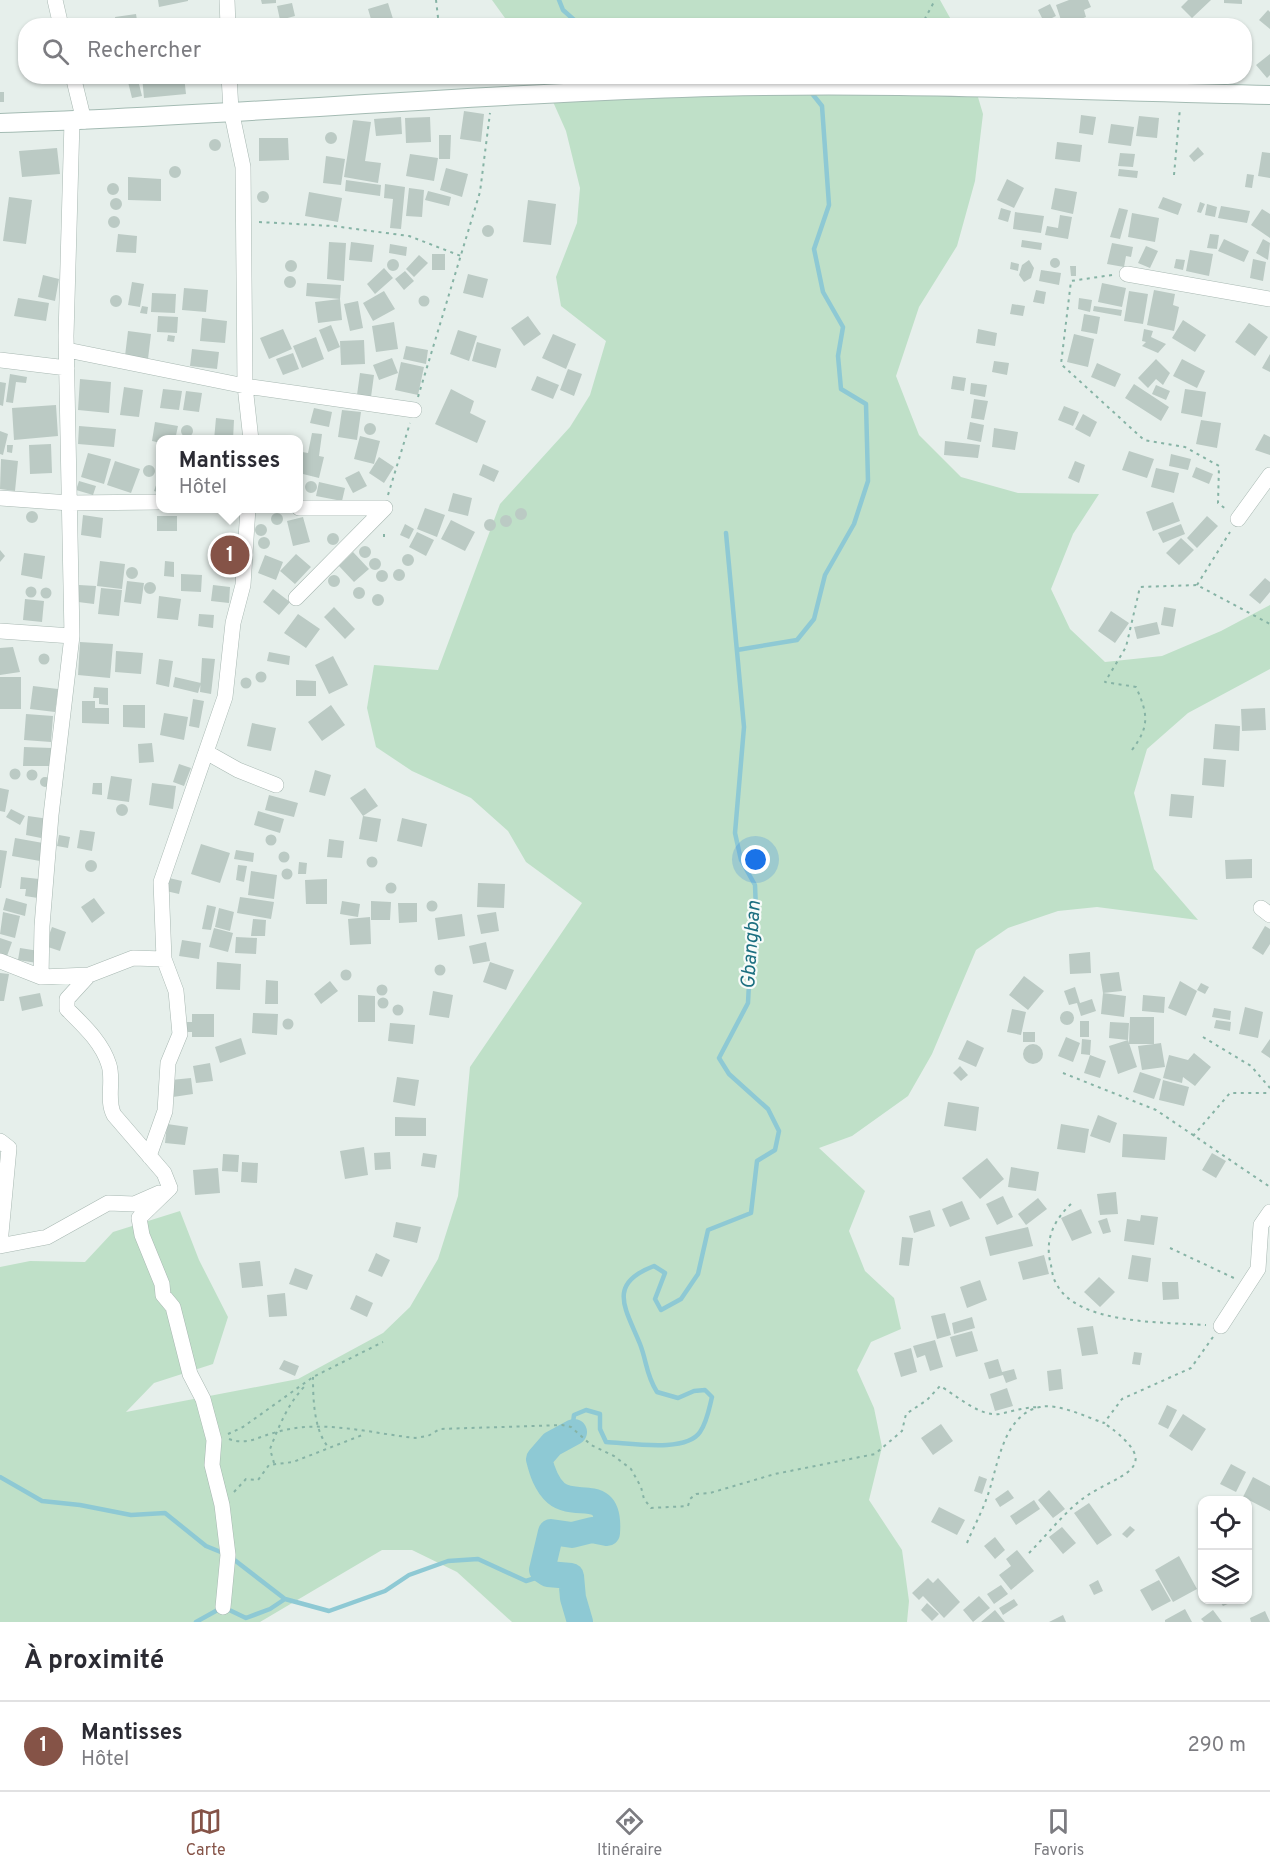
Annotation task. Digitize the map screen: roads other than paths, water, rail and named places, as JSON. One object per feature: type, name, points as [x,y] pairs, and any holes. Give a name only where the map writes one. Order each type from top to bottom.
[{"type":"street","points":[[55,0],[59,18]]},
{"type":"street","points":[[227,0],[228,18]]},
{"type":"street","points":[[41,977],[42,926],[51,815],[72,636],[67,350],[78,121],[74,84]]},
{"type":"street","points":[[230,84],[231,110],[243,167],[245,387],[250,435]]},
{"type":"street","points":[[0,123],[78,121],[493,95],[687,87],[850,85],[1270,95]]},
{"type":"street","points":[[1127,274],[1270,299]]},
{"type":"street","points":[[67,350],[245,387],[414,410]]},
{"type":"street","points":[[0,360],[67,368]]},
{"type":"street","points":[[1238,519],[1270,475]]},
{"type":"street","points":[[0,498],[70,503],[156,502]]},
{"type":"street","points":[[296,598],[385,508],[303,508]]},
{"type":"street","points":[[149,1156],[165,1111],[168,1063],[180,1034],[176,991],[164,959],[161,882],[225,697],[233,623],[243,585],[248,513]]},
{"type":"street","points":[[0,631],[72,636]]},
{"type":"street","points":[[206,752],[238,770],[276,785]]},
{"type":"street","points":[[0,961],[41,977],[89,975],[133,958],[164,959]]},
{"type":"street","points":[[89,975],[66,999],[67,1009],[95,1037],[109,1065],[111,1109],[114,1115],[164,1173],[170,1188]]},
{"type":"street","points":[[0,1141],[9,1148],[0,1245],[47,1237],[108,1203],[134,1204],[170,1188]]},
{"type":"street","points":[[170,1188],[139,1218],[142,1235],[162,1284],[163,1295],[173,1307],[190,1374],[203,1399],[214,1440],[212,1465],[222,1505],[228,1555],[223,1607]]},
{"type":"street","points":[[1221,1326],[1250,1285],[1258,1269],[1261,1225],[1270,1212]]},
{"type":"waterway","points":[[559,0],[563,10],[572,18]]},
{"type":"waterway","points":[[737,650],[797,640],[814,619],[825,575],[854,524],[868,481],[866,404],[841,389],[838,356],[843,327],[823,292],[814,249],[829,205],[822,106],[810,91]]},
{"type":"waterway","name":"Gbangban","points":[[576,1429],[573,1423],[574,1415],[586,1410],[600,1414],[600,1429],[606,1442],[670,1445],[683,1443],[700,1432],[712,1397],[705,1390],[694,1391],[678,1398],[657,1392],[626,1309],[625,1289],[639,1273],[654,1266],[665,1273],[655,1299],[661,1310],[681,1299],[698,1274],[708,1230],[751,1213],[757,1161],[775,1150],[779,1131],[768,1109],[729,1074],[719,1058],[748,1003],[750,964],[757,936],[755,885],[741,860],[735,833],[744,727],[726,533]]},
{"type":"waterway","name":"Gbangban","points":[[574,1432],[552,1444],[539,1459],[547,1481],[556,1493],[564,1498],[598,1503],[604,1508],[607,1533],[592,1530],[572,1535],[551,1532],[542,1570],[548,1574],[571,1576],[573,1598],[580,1622]]},
{"type":"waterway","points":[[0,1477],[42,1501],[80,1505],[131,1515],[165,1513],[206,1546],[228,1555],[285,1599],[329,1611],[385,1591],[409,1575],[448,1561],[478,1559],[526,1581],[548,1574]]},
{"type":"waterway","points":[[196,1622],[223,1607],[246,1618],[270,1609],[285,1599]]},
{"type":"place","name":"Mantisses","points":[[230,555]]}]
